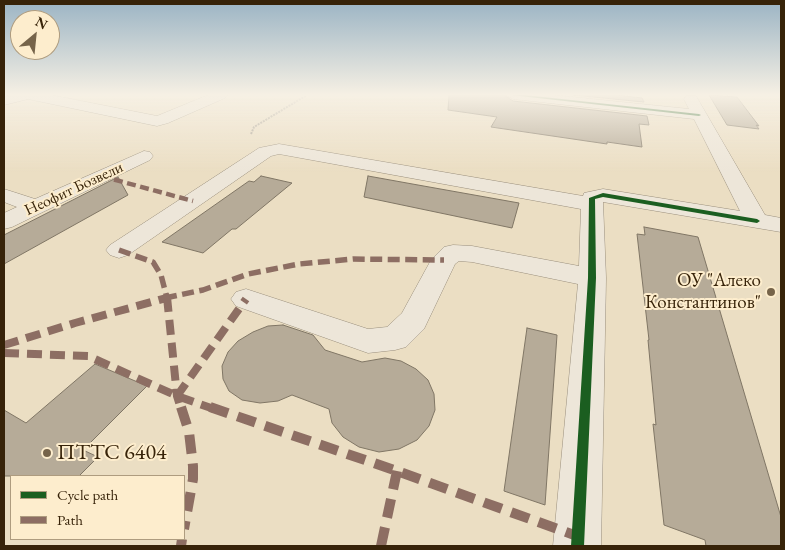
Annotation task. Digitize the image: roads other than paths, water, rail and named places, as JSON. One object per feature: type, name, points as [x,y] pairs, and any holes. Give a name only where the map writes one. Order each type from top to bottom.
[{"type":"street","points":[[702,121],[757,221]]},
{"type":"street","points":[[118,250],[270,150],[285,148],[592,204]]},
{"type":"street","name":"Неофит Бозвели","points":[[4,222],[34,206],[144,156]]},
{"type":"street","points":[[4,195],[34,206]]},
{"type":"street","points":[[577,546],[592,278],[592,198],[603,195],[781,225]]},
{"type":"street","points":[[246,299],[368,341],[395,338],[413,321],[444,260],[453,253],[472,254],[592,278]]},
{"type":"place","name":"ОУ \"Алеко Константинов\"","points":[[771,292]]},
{"type":"place","name":"ПТТС 6404","points":[[47,453]]}]
